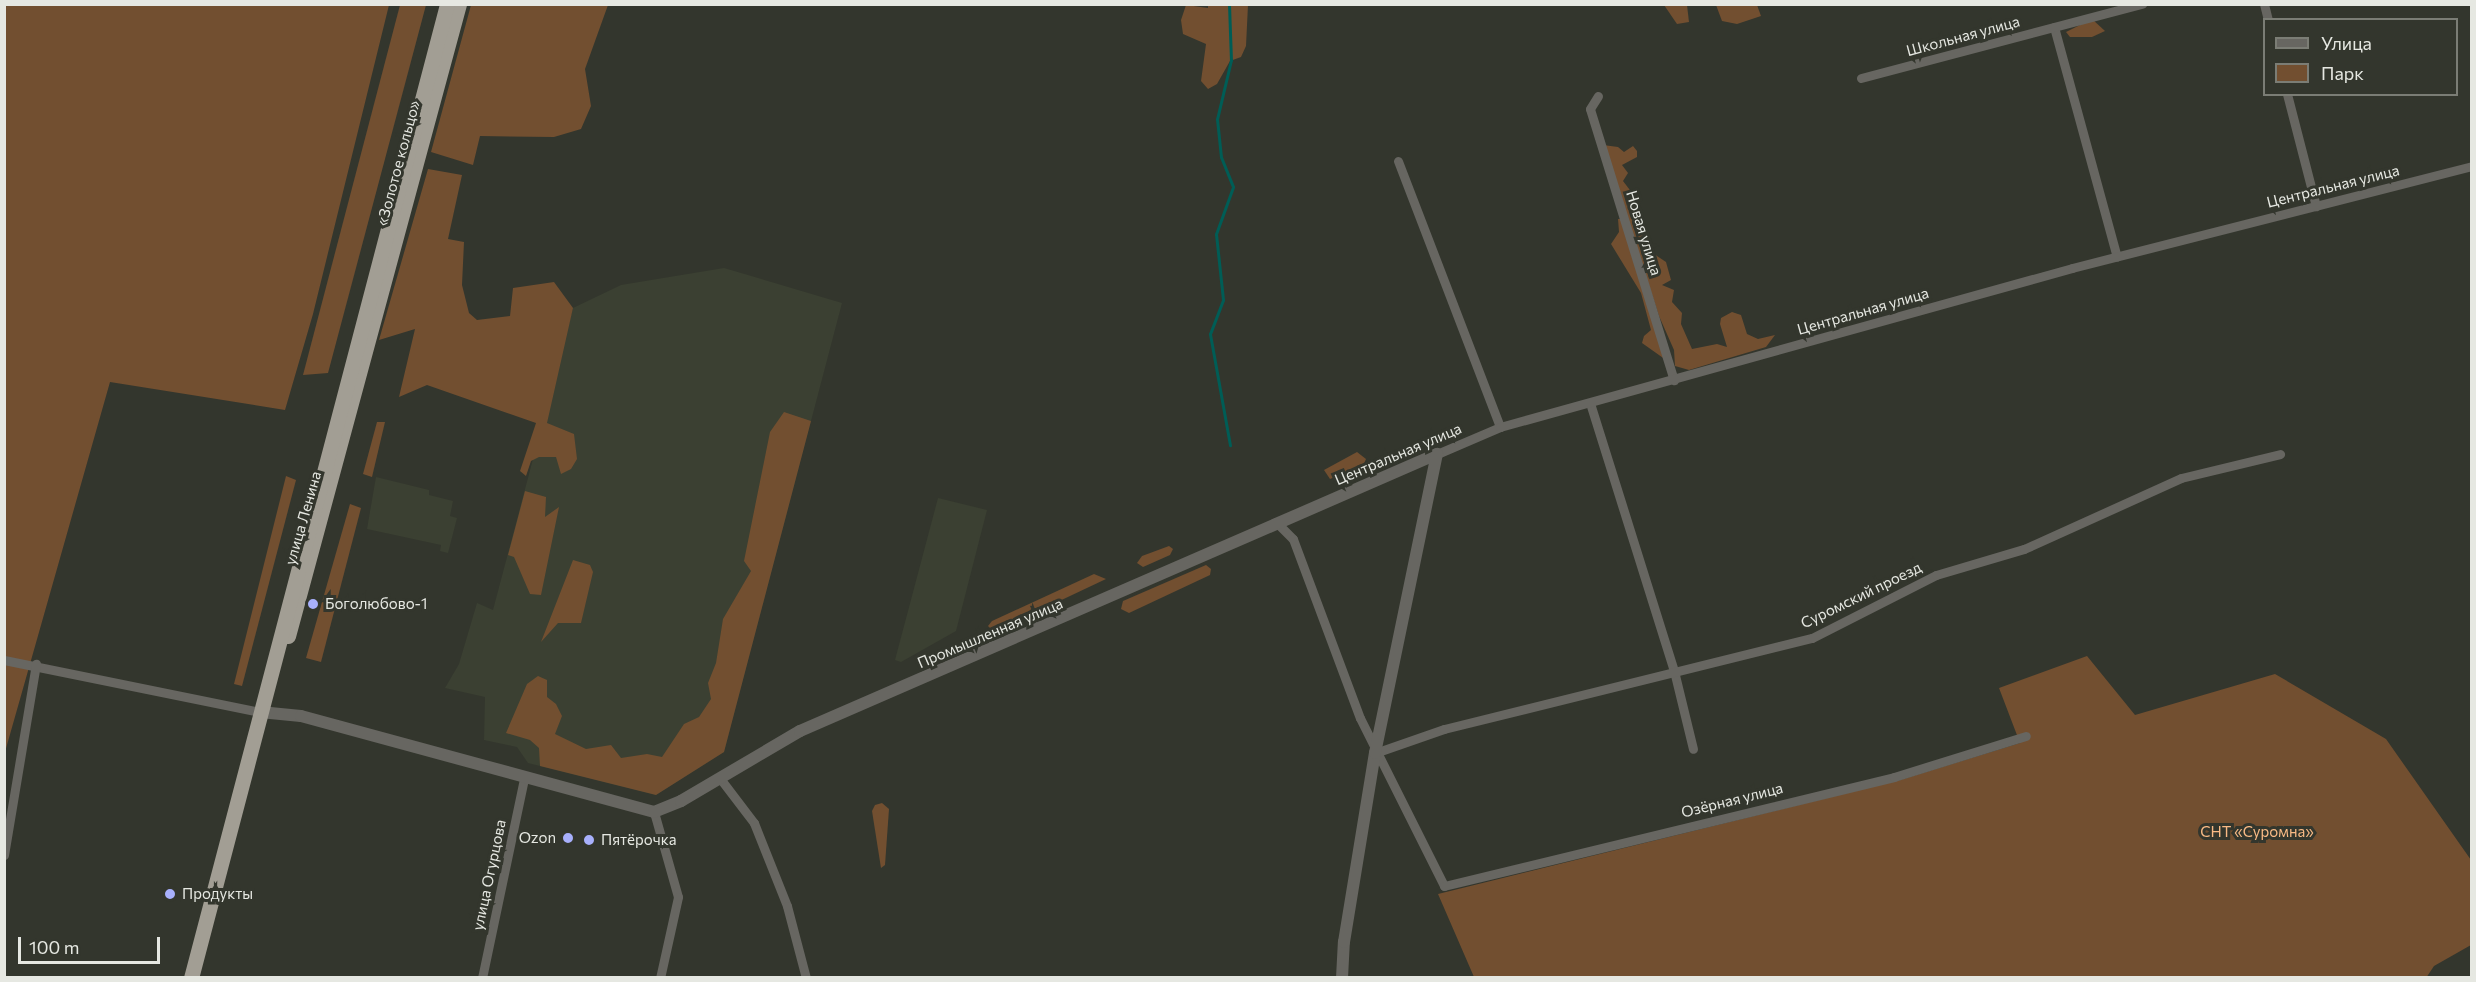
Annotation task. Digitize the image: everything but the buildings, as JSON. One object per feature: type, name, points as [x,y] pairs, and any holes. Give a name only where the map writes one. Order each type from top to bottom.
[{"type":"highway","name":"«Золотое кольцо»","points":[[367,328],[447,4]]},
{"type":"highway","name":"«Золотое кольцо»","points":[[367,328],[459,4]]},
{"type":"highway","name":"улица Ленина","points":[[191,978],[260,712],[367,328]]},
{"type":"street","name":"Школьная улица","points":[[1861,78],[2142,4]]},
{"type":"street","points":[[2054,27],[2117,257]]},
{"type":"street","name":"Новая улица","points":[[1598,96],[1590,109],[1674,380]]},
{"type":"street","points":[[2288,96],[2316,206]]},
{"type":"street","points":[[1398,161],[1500,427]]},
{"type":"street","name":"Центральная улица","points":[[1276,522],[1500,427],[2117,257],[2472,166]]},
{"type":"street","points":[[1590,402],[1675,675],[1693,749]]},
{"type":"street","points":[[1341,978],[1344,942],[1376,753],[1437,453]]},
{"type":"street","name":"Суромский проезд","points":[[1376,753],[1444,729],[1675,675],[1812,638],[1936,575],[2024,549],[2181,478],[2280,454]]},
{"type":"street","points":[[1276,522],[1293,539],[1376,753]]},
{"type":"street","name":"Промышленная улица","points":[[654,812],[681,801],[718,777],[800,731],[1276,522]]},
{"type":"street","points":[[4,660],[36,664],[207,704],[301,716],[524,779],[654,812],[678,897],[660,978]]},
{"type":"street","points":[[4,855],[36,664]]},
{"type":"street","name":"Озёрная улица","points":[[1376,753],[1444,886],[1894,777],[2026,736]]},
{"type":"street","points":[[718,777],[754,823],[787,906],[806,978]]},
{"type":"street","name":"улица Огурцова","points":[[482,978],[524,779]]},
{"type":"shaded area","points":[[724,268],[842,303],[724,752],[656,795],[528,763],[517,747],[484,740],[485,697],[445,688],[459,664],[477,603],[493,610],[573,308],[621,285]]},
{"type":"shaded area","points":[[376,477],[429,490],[429,495],[453,501],[450,516],[457,518],[448,553],[440,551],[441,545],[367,529]]},
{"type":"shaded area","points":[[938,498],[987,510],[956,631],[901,662],[895,660]]},
{"type":"green space","points":[[5,5],[389,5],[313,314],[285,410],[110,382],[5,752]]},
{"type":"green space","points":[[400,5],[426,5],[328,373],[303,375]]},
{"type":"green space","points":[[471,5],[608,5],[585,69],[591,106],[581,129],[554,137],[480,136],[473,165],[431,152]]},
{"type":"green space","points":[[1186,5],[1208,8],[1208,5],[1248,5],[1246,46],[1241,57],[1230,61],[1217,84],[1208,89],[1201,81],[1206,44],[1183,34],[1181,20]]},
{"type":"green space","points":[[1664,5],[1687,5],[1689,22],[1677,24]]},
{"type":"green space","points":[[1716,5],[1757,5],[1761,16],[1737,24],[1722,21]]},
{"type":"green space","points":[[2092,19],[2105,31],[2092,37],[2070,37],[2066,32]]},
{"type":"green space","points":[[1603,145],[1618,147],[1624,152],[1633,146],[1637,151],[1637,157],[1622,165],[1628,173],[1623,181],[1636,198],[1637,221],[1647,230],[1651,252],[1666,262],[1671,280],[1662,285],[1674,290],[1672,302],[1682,313],[1681,324],[1692,349],[1717,344],[1727,347],[1720,324],[1721,318],[1732,312],[1741,315],[1747,334],[1758,339],[1775,335],[1766,347],[1689,370],[1675,366],[1674,350],[1659,316]]},
{"type":"green space","points":[[428,169],[462,175],[448,239],[464,242],[462,285],[469,313],[477,320],[510,316],[513,288],[554,282],[573,308],[547,423],[574,434],[577,459],[571,469],[561,474],[556,457],[539,457],[531,461],[526,476],[520,471],[536,423],[427,385],[399,397],[415,329],[379,340]]},
{"type":"green space","points":[[1618,219],[1621,219],[1666,360],[1642,343],[1644,336],[1651,330],[1641,293],[1611,244],[1619,232]]},
{"type":"green space","points":[[784,412],[811,421],[724,752],[656,795],[540,766],[539,748],[530,740],[506,733],[527,684],[538,676],[547,680],[547,697],[556,704],[562,716],[555,734],[586,749],[611,745],[621,758],[647,754],[662,757],[684,724],[699,717],[711,699],[708,683],[716,663],[723,619],[751,571],[744,561],[770,432]]},
{"type":"green space","points":[[377,422],[385,422],[372,477],[363,474]]},
{"type":"green space","points":[[1357,452],[1366,459],[1363,466],[1330,479],[1324,470]]},
{"type":"green space","points":[[286,476],[296,480],[242,686],[234,684]]},
{"type":"green space","points":[[525,491],[546,497],[545,517],[559,507],[541,595],[530,594],[514,557],[508,555]]},
{"type":"green space","points":[[350,504],[361,508],[321,662],[306,658]]},
{"type":"green space","points":[[1169,546],[1173,549],[1170,555],[1143,567],[1137,563],[1142,556]]},
{"type":"green space","points":[[573,560],[590,565],[593,572],[581,623],[558,623],[541,642]]},
{"type":"green space","points":[[1206,565],[1211,569],[1210,575],[1129,613],[1121,609],[1123,601]]},
{"type":"green space","points":[[1094,574],[1106,579],[994,632],[988,626],[992,621]]},
{"type":"green space","name":"СНТ «Суромна»","points":[[2087,656],[2135,715],[2275,674],[2386,739],[2471,860],[2471,945],[2434,966],[2426,978],[1474,977],[1438,894],[1900,780],[2020,743],[1999,688]]},
{"type":"green space","points":[[882,803],[889,809],[885,865],[881,868],[872,811],[875,805]]},
{"type":"waterway","points":[[1229,4],[1231,60],[1217,119],[1221,157],[1233,187],[1216,234],[1223,300],[1210,334],[1230,445]]},
{"type":"place","name":"Боголюбово-1","points":[[313,604]]},
{"type":"place","name":"Ozon","points":[[568,838]]},
{"type":"place","name":"Пятёрочка","points":[[589,840]]},
{"type":"place","name":"Продукты","points":[[170,894]]}]
